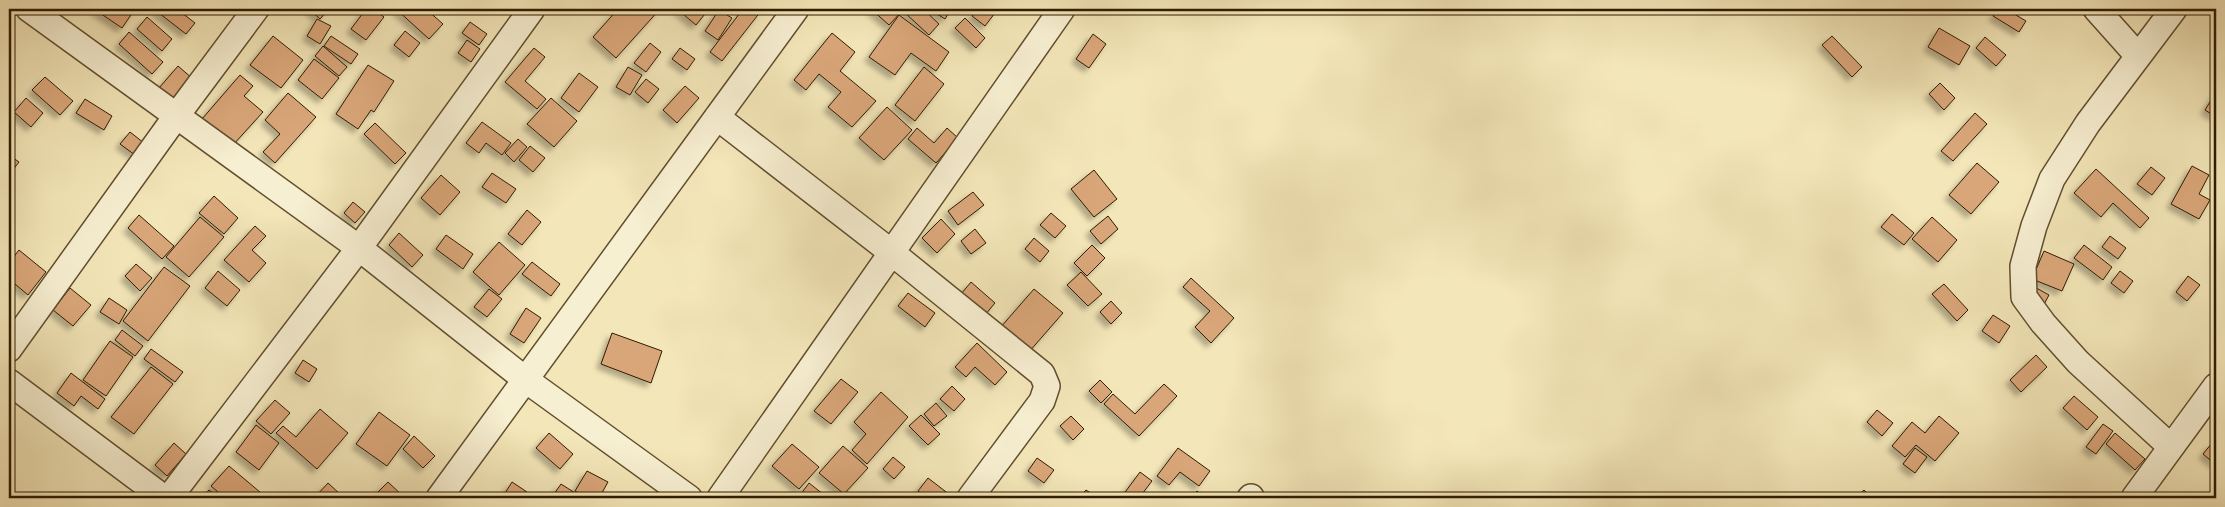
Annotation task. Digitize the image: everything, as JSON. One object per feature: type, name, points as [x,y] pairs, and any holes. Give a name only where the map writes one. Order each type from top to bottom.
[{"type":"street","points":[[29,9],[359,248],[526,380],[689,498]]},
{"type":"street","points":[[9,349],[177,115],[256,9]]},
{"type":"street","points":[[169,498],[359,248],[532,9]]},
{"type":"street","points":[[439,498],[796,9]]},
{"type":"street","points":[[720,498],[1062,9]]},
{"type":"street","points":[[2096,9],[2138,56]]},
{"type":"street","points":[[2171,447],[2078,362],[2043,323],[2024,297],[2022,266],[2034,226],[2052,179],[2088,123],[2174,9]]},
{"type":"street","points":[[717,117],[891,252],[1042,374],[1047,386],[1042,402],[970,498]]},
{"type":"street","points":[[9,382],[164,498]]},
{"type":"street","points":[[2134,498],[2216,386]]},
{"type":"building","points":[[94,9],[135,9],[122,28]]},
{"type":"building","points":[[156,9],[177,9],[195,23],[186,34]]},
{"type":"building","points":[[309,9],[329,9],[320,19]]},
{"type":"building","points":[[366,9],[373,9],[384,17],[366,40],[351,29]]},
{"type":"building","points":[[396,9],[426,9],[443,24],[429,39]]},
{"type":"building","points":[[618,9],[660,9],[616,58],[593,37]]},
{"type":"building","points":[[677,9],[699,9],[705,14],[696,25]]},
{"type":"building","points":[[743,9],[758,9],[761,11],[722,61],[710,52]]},
{"type":"building","points":[[871,9],[899,9],[902,11],[889,25]]},
{"type":"building","points":[[907,9],[923,9],[939,24],[929,35],[904,12]]},
{"type":"building","points":[[929,9],[951,9],[945,19]]},
{"type":"building","points":[[978,9],[989,9],[995,13],[985,26],[972,16]]},
{"type":"building","points":[[1998,9],[2006,9],[2026,21],[2019,32],[1993,16]]},
{"type":"building","points":[[719,10],[732,18],[718,40],[705,31]]},
{"type":"building","points":[[899,15],[949,52],[936,71],[911,53],[895,75],[869,57]]},
{"type":"building","points":[[147,17],[172,39],[162,51],[137,29]]},
{"type":"building","points":[[965,18],[985,38],[976,48],[955,28]]},
{"type":"building","points":[[317,19],[331,26],[320,44],[307,36]]},
{"type":"building","points":[[470,22],[487,34],[479,45],[462,33]]},
{"type":"building","points":[[1939,28],[1970,46],[1959,65],[1928,47]]},
{"type":"building","points":[[405,31],[420,43],[409,57],[394,45]]},
{"type":"building","points":[[129,32],[163,62],[152,74],[119,44]]},
{"type":"building","points":[[832,33],[855,52],[840,71],[876,101],[852,127],[828,107],[841,92],[819,74],[806,90],[794,80]]},
{"type":"building","points":[[1093,34],[1106,44],[1089,68],[1076,59]]},
{"type":"building","points":[[273,36],[303,60],[281,88],[250,65]]},
{"type":"building","points":[[331,36],[358,54],[351,64],[324,46]]},
{"type":"building","points":[[1832,36],[1862,67],[1852,77],[1822,45]]},
{"type":"building","points":[[1985,37],[2006,55],[1996,66],[1976,48]]},
{"type":"building","points":[[467,40],[480,49],[471,62],[458,53]]},
{"type":"building","points":[[650,43],[661,52],[646,72],[634,63]]},
{"type":"building","points":[[323,46],[347,67],[339,76],[315,56]]},
{"type":"building","points":[[534,48],[545,57],[525,81],[546,99],[537,109],[505,82]]},
{"type":"building","points":[[680,48],[695,59],[687,70],[672,59]]},
{"type":"building","points":[[314,59],[339,78],[322,99],[298,80]]},
{"type":"building","points":[[368,65],[394,81],[374,112],[371,110],[358,129],[336,114]]},
{"type":"building","points":[[178,66],[193,79],[173,101],[159,88]]},
{"type":"building","points":[[628,67],[642,75],[630,95],[616,87]]},
{"type":"building","points":[[924,67],[944,84],[915,121],[895,105]]},
{"type":"building","points":[[579,73],[598,87],[579,112],[561,98]]},
{"type":"building","points":[[240,75],[253,86],[244,96],[263,112],[233,145],[202,119]]},
{"type":"building","points":[[45,77],[73,101],[60,115],[32,90]]},
{"type":"building","points":[[646,79],[659,89],[648,103],[635,92]]},
{"type":"building","points":[[1940,83],[1955,98],[1944,110],[1929,94]]},
{"type":"building","points":[[685,86],[699,98],[677,123],[663,110]]},
{"type":"building","points":[[2216,92],[2216,117],[2205,110]]},
{"type":"building","points":[[288,93],[316,117],[275,163],[263,152],[280,134],[265,120]]},
{"type":"building","points":[[26,98],[43,113],[31,127],[14,112]]},
{"type":"building","points":[[551,98],[577,121],[554,147],[527,124]]},
{"type":"building","points":[[85,99],[112,116],[104,130],[76,113]]},
{"type":"building","points":[[887,107],[912,130],[884,160],[859,138]]},
{"type":"building","points":[[1975,113],[1987,124],[1953,161],[1941,151]]},
{"type":"building","points":[[482,122],[511,143],[502,155],[486,143],[479,153],[466,143]]},
{"type":"building","points":[[375,123],[406,153],[395,164],[364,134]]},
{"type":"building","points":[[917,128],[934,143],[947,128],[958,138],[936,163],[908,139]]},
{"type":"building","points":[[130,132],[144,143],[135,155],[120,144]]},
{"type":"building","points":[[518,139],[527,147],[514,162],[505,153]]},
{"type":"building","points":[[530,146],[545,158],[533,172],[519,160]]},
{"type":"building","points":[[9,155],[19,162],[9,175]]},
{"type":"building","points":[[1977,163],[1999,182],[1971,214],[1949,195]]},
{"type":"building","points":[[2192,166],[2209,175],[2199,194],[2210,200],[2199,219],[2171,204]]},
{"type":"building","points":[[2151,167],[2165,178],[2152,195],[2137,184]]},
{"type":"building","points":[[2096,169],[2149,218],[2140,228],[2113,203],[2101,217],[2074,193]]},
{"type":"building","points":[[1094,170],[1117,199],[1094,217],[1071,189]]},
{"type":"building","points":[[492,173],[516,189],[506,203],[482,187]]},
{"type":"building","points":[[441,175],[460,192],[440,215],[421,198]]},
{"type":"building","points":[[973,192],[984,205],[958,225],[948,211]]},
{"type":"building","points":[[214,196],[238,218],[224,234],[199,213]]},
{"type":"building","points":[[353,202],[365,212],[355,223],[344,213]]},
{"type":"building","points":[[527,210],[541,222],[522,245],[508,234]]},
{"type":"building","points":[[1051,213],[1066,226],[1055,238],[1040,225]]},
{"type":"building","points":[[1892,214],[1914,233],[1904,245],[1881,227]]},
{"type":"building","points":[[139,215],[174,246],[162,259],[128,228]]},
{"type":"building","points":[[1108,216],[1118,229],[1101,244],[1090,231]]},
{"type":"building","points":[[200,217],[224,237],[189,277],[166,257]]},
{"type":"building","points":[[1932,217],[1957,240],[1938,262],[1912,239]]},
{"type":"building","points":[[941,219],[955,234],[937,253],[922,238]]},
{"type":"building","points":[[255,226],[266,236],[252,250],[266,263],[249,282],[224,260]]},
{"type":"building","points":[[975,229],[986,243],[971,254],[961,241]]},
{"type":"building","points":[[399,233],[423,255],[412,267],[389,245]]},
{"type":"building","points":[[446,235],[473,254],[463,269],[436,249]]},
{"type":"building","points":[[2110,236],[2126,248],[2118,259],[2102,247]]},
{"type":"building","points":[[1034,238],[1049,251],[1040,262],[1025,249]]},
{"type":"building","points":[[499,242],[525,265],[499,295],[473,272]]},
{"type":"building","points":[[1092,245],[1105,258],[1087,276],[1074,263]]},
{"type":"building","points":[[2084,245],[2112,267],[2103,280],[2074,258]]},
{"type":"building","points":[[19,250],[46,272],[28,295],[9,279],[9,263]]},
{"type":"building","points":[[2044,251],[2074,264],[2062,291],[2032,279]]},
{"type":"building","points":[[532,262],[560,284],[551,296],[522,274]]},
{"type":"building","points":[[136,264],[152,278],[140,291],[125,276]]},
{"type":"building","points":[[164,267],[190,286],[148,341],[123,321]]},
{"type":"building","points":[[218,271],[240,290],[227,306],[205,288]]},
{"type":"building","points":[[2120,271],[2133,281],[2124,293],[2111,283]]},
{"type":"building","points":[[1081,272],[1102,294],[1088,306],[1067,285]]},
{"type":"building","points":[[2188,276],[2200,285],[2187,301],[2176,292]]},
{"type":"building","points":[[1191,278],[1234,318],[1211,343],[1195,327],[1210,311],[1183,287]]},
{"type":"building","points":[[971,282],[995,303],[985,315],[961,294]]},
{"type":"building","points":[[1944,284],[1968,310],[1957,321],[1932,294]]},
{"type":"building","points":[[2031,285],[2049,295],[2041,310]]},
{"type":"building","points":[[70,288],[91,305],[73,326],[53,310]]},
{"type":"building","points":[[489,289],[502,299],[487,317],[474,307]]},
{"type":"building","points":[[1034,289],[1063,313],[1028,353],[1000,328]]},
{"type":"building","points":[[908,293],[935,313],[925,327],[898,306]]},
{"type":"building","points":[[109,298],[127,310],[119,324],[100,312]]},
{"type":"building","points":[[1111,301],[1122,313],[1111,324],[1100,312]]},
{"type":"building","points":[[526,308],[541,318],[524,343],[510,334]]},
{"type":"building","points":[[1993,315],[2010,326],[1999,343],[1982,331]]},
{"type":"building","points":[[122,330],[143,346],[135,356],[115,340]]},
{"type":"building","points":[[612,333],[662,351],[651,383],[601,364]]},
{"type":"building","points":[[110,341],[133,357],[106,396],[83,380]]},
{"type":"building","points":[[977,343],[1007,372],[995,385],[975,367],[966,377],[955,367]]},
{"type":"building","points":[[151,349],[183,372],[175,382],[144,359]]},
{"type":"building","points":[[2036,355],[2047,367],[2021,392],[2010,380]]},
{"type":"building","points":[[303,360],[317,369],[309,382],[295,373]]},
{"type":"building","points":[[151,367],[173,384],[134,434],[111,417]]},
{"type":"building","points":[[71,373],[105,399],[98,409],[81,396],[74,406],[57,393]]},
{"type":"building","points":[[841,379],[858,392],[831,424],[814,411]]},
{"type":"building","points":[[1100,380],[1112,392],[1101,403],[1089,391]]},
{"type":"building","points":[[1164,384],[1177,396],[1139,436],[1104,404],[1113,394],[1135,414]]},
{"type":"building","points":[[952,386],[965,399],[954,411],[940,399]]},
{"type":"building","points":[[881,392],[908,417],[867,464],[852,450],[866,434],[854,422]]},
{"type":"building","points":[[2074,396],[2098,417],[2087,430],[2063,408]]},
{"type":"building","points":[[275,400],[290,413],[271,434],[256,421]]},
{"type":"building","points":[[936,403],[947,416],[934,426],[924,414]]},
{"type":"building","points":[[320,409],[348,433],[317,469],[276,433],[283,426],[296,437]]},
{"type":"building","points":[[1877,410],[1893,423],[1882,436],[1867,422]]},
{"type":"building","points":[[379,412],[410,435],[387,466],[356,444]]},
{"type":"building","points":[[921,415],[940,434],[928,445],[909,426]]},
{"type":"building","points":[[1071,416],[1084,429],[1073,440],[1060,426]]},
{"type":"building","points":[[1939,416],[1959,433],[1935,461],[1916,445],[1905,457],[1892,446],[1912,422],[1925,433]]},
{"type":"building","points":[[2103,424],[2113,431],[2096,454],[2086,447]]},
{"type":"building","points":[[256,425],[279,443],[259,470],[236,452]]},
{"type":"building","points":[[549,433],[573,454],[560,469],[536,448]]},
{"type":"building","points":[[2115,433],[2145,459],[2135,470],[2106,444]]},
{"type":"building","points":[[414,436],[435,456],[423,468],[403,449]]},
{"type":"building","points":[[174,443],[186,454],[167,476],[155,465]]},
{"type":"building","points":[[2212,443],[2216,446],[2216,465],[2203,454]]},
{"type":"building","points":[[792,444],[819,467],[799,489],[772,466]]},
{"type":"building","points":[[843,446],[868,468],[844,494],[819,473]]},
{"type":"building","points":[[1178,448],[1210,471],[1199,486],[1180,472],[1169,485],[1157,476]]},
{"type":"building","points":[[1915,448],[1927,457],[1915,473],[1903,464]]},
{"type":"building","points":[[893,457],[905,467],[894,479],[883,469]]},
{"type":"building","points":[[1037,458],[1054,470],[1044,483],[1028,471]]},
{"type":"building","points":[[229,466],[267,498],[225,498],[211,486]]},
{"type":"building","points":[[587,471],[608,482],[599,498],[588,498],[575,491]]},
{"type":"building","points":[[1140,472],[1152,481],[1139,498],[1128,498],[1123,495]]},
{"type":"building","points":[[928,478],[954,498],[928,498],[918,491]]},
{"type":"building","points":[[388,482],[403,498],[385,498],[378,492]]},
{"type":"building","points":[[512,482],[527,492],[523,498],[502,498]]},
{"type":"building","points":[[328,483],[340,494],[336,498],[318,498],[316,496]]},
{"type":"building","points":[[809,483],[828,498],[798,498]]},
{"type":"building","points":[[561,484],[583,498],[552,497]]},
{"type":"building","points":[[209,490],[219,498],[202,498]]},
{"type":"building","points":[[1086,490],[1098,498],[1079,498]]},
{"type":"building","points":[[1864,490],[1871,498],[1855,498]]},
{"type":"building","points":[[1197,491],[1206,498],[1190,498]]}]
